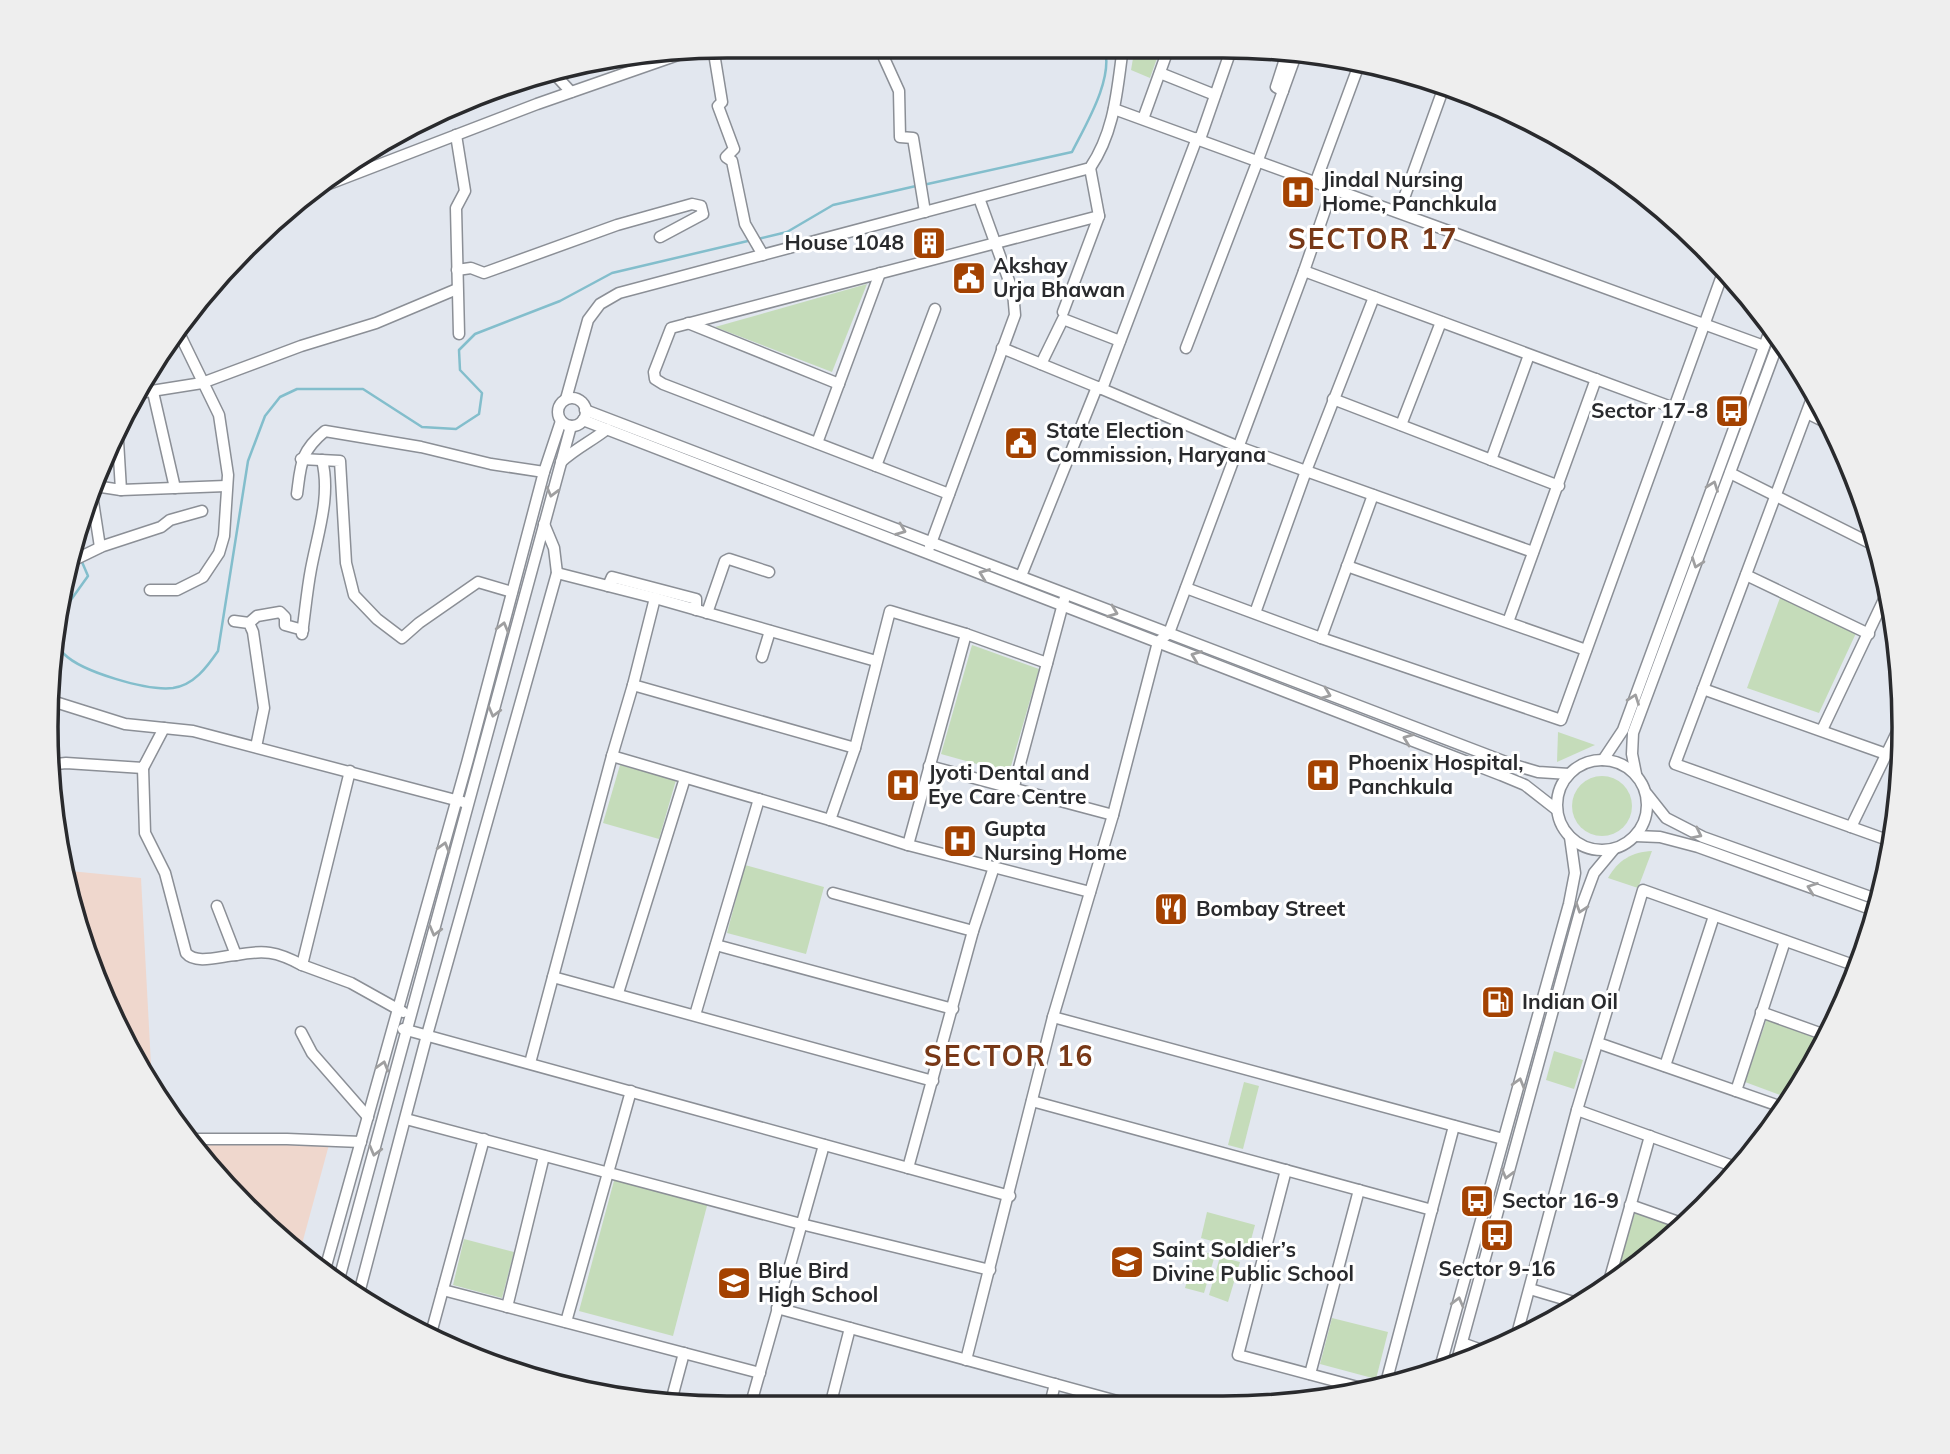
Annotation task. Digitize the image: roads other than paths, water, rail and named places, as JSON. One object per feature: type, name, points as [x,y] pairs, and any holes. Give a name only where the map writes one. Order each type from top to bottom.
[{"type":"street","points":[[716,58],[722,102],[718,106],[734,149],[726,157],[732,161],[745,224],[763,255]]},
{"type":"street","points":[[884,58],[899,91],[900,137],[913,138],[925,212]]},
{"type":"street","points":[[584,415],[578,425],[566,423],[558,414],[559,407],[566,400],[587,320],[600,304],[619,293],[1090,169],[1102,150],[1114,109],[1121,58]]},
{"type":"street","points":[[1143,119],[1165,58]]},
{"type":"street","points":[[1021,576],[1120,341],[1228,58]]},
{"type":"street","points":[[346,177],[660,61]]},
{"type":"street","points":[[1186,348],[1283,91],[1289,61]]},
{"type":"street","points":[[1316,181],[1356,72]]},
{"type":"street","points":[[1160,73],[1215,95]]},
{"type":"street","points":[[561,79],[572,92]]},
{"type":"street","points":[[1399,212],[1441,94]]},
{"type":"street","points":[[1114,109],[1764,346]]},
{"type":"street","points":[[456,135],[465,191],[456,208],[459,334]]},
{"type":"street","points":[[1063,312],[1099,216],[1090,169]]},
{"type":"street","points":[[966,1360],[1010,1196],[1053,1017],[1113,815],[1158,642],[1169,633],[1333,187]]},
{"type":"street","points":[[930,547],[1015,315],[1013,292],[979,198]]},
{"type":"street","points":[[457,270],[471,268],[484,273],[617,225],[692,204],[701,206],[703,214],[660,237]]},
{"type":"street","points":[[949,494],[655,379],[653,372],[671,328],[1099,216]]},
{"type":"street","points":[[1304,271],[1674,408]]},
{"type":"street","points":[[817,443],[880,273]]},
{"type":"street","points":[[1186,588],[1321,638],[1561,720],[1720,280]]},
{"type":"street","points":[[147,392],[202,383],[301,346],[376,323],[457,289]]},
{"type":"street","points":[[1255,612],[1333,399],[1374,297]]},
{"type":"street","points":[[876,466],[934,309]]},
{"type":"street","points":[[1041,364],[1062,319],[1120,341]]},
{"type":"street","points":[[1401,425],[1441,322]]},
{"type":"street","points":[[688,323],[839,384]]},
{"type":"street","points":[[1604,760],[1623,730],[1767,338]]},
{"type":"street","points":[[150,590],[177,590],[202,577],[219,553],[224,536],[228,475],[219,415],[182,340]]},
{"type":"street","points":[[1002,348],[1239,447],[1534,552]]},
{"type":"street","points":[[1776,350],[1633,733],[1632,754],[1636,774],[1666,818],[1703,837],[1870,897]]},
{"type":"street","points":[[1491,460],[1529,355]]},
{"type":"street","points":[[1508,622],[1596,379]]},
{"type":"street","points":[[152,392],[175,488]]},
{"type":"street","points":[[1333,399],[1559,486]]},
{"type":"street","points":[[566,400],[578,400],[584,415],[607,429],[930,547],[1021,576],[1158,642],[1502,775],[1525,785],[1557,810]]},
{"type":"street","points":[[1810,405],[1675,764],[1883,838]]},
{"type":"street","points":[[1807,413],[1816,417]]},
{"type":"street","points":[[584,415],[1065,599],[1169,633],[1511,764],[1538,772],[1569,774]]},
{"type":"street","points":[[341,1273],[560,463],[566,423]]},
{"type":"street","points":[[327,1263],[457,800],[544,472],[566,423]]},
{"type":"street","points":[[560,463],[579,446],[607,429]]},
{"type":"street","points":[[297,494],[302,458],[325,431],[544,472]]},
{"type":"street","points":[[119,450],[121,489]]},
{"type":"street","points":[[302,458],[341,461],[346,563],[354,595],[377,619],[402,638],[478,582],[512,592]]},
{"type":"street","points":[[234,621],[249,623],[257,616],[280,612],[285,617],[285,625],[288,628],[303,632],[327,478],[322,460]]},
{"type":"street","points":[[1730,473],[1865,541]]},
{"type":"street","points":[[103,487],[121,489],[226,486]]},
{"type":"street","points":[[1321,638],[1373,495]]},
{"type":"street","points":[[94,509],[100,547]]},
{"type":"street","points":[[80,556],[100,547],[161,527],[170,520],[202,511]]},
{"type":"street","points":[[361,1287],[557,573],[554,548],[544,523]]},
{"type":"street","points":[[702,611],[725,561],[729,559],[769,572]]},
{"type":"street","points":[[1347,566],[1586,650]]},
{"type":"street","points":[[557,573],[876,661]]},
{"type":"street","points":[[1746,575],[1869,634]]},
{"type":"street","points":[[608,586],[612,577],[695,599],[702,611]]},
{"type":"street","points":[[530,1063],[655,598]]},
{"type":"street","points":[[1013,790],[1065,599]]},
{"type":"street","points":[[1822,730],[1881,607]]},
{"type":"street","points":[[830,820],[855,748],[890,611],[1047,663]]},
{"type":"street","points":[[249,623],[253,632],[264,708],[256,747]]},
{"type":"street","points":[[762,657],[771,631]]},
{"type":"street","points":[[908,845],[966,634]]},
{"type":"street","points":[[633,685],[855,748]]},
{"type":"street","points":[[1703,688],[1886,754]]},
{"type":"street","points":[[59,703],[125,724],[193,731],[469,804]]},
{"type":"street","points":[[164,728],[143,768],[145,833],[165,873],[186,953],[190,958],[258,951],[281,954],[302,965],[351,983],[412,1015]]},
{"type":"street","points":[[1852,827],[1892,743]]},
{"type":"street","points":[[612,756],[908,845],[1090,892]]},
{"type":"street","points":[[1614,849],[1586,847],[1570,837],[1562,826],[1557,810],[1559,791],[1569,774],[1586,762],[1604,760],[1622,764],[1636,774]]},
{"type":"street","points":[[59,763],[143,768]]},
{"type":"street","points":[[929,766],[1113,815]]},
{"type":"street","points":[[302,965],[350,771]]},
{"type":"street","points":[[618,993],[685,778]]},
{"type":"street","points":[[1459,1353],[1581,908],[1594,873],[1614,849],[1635,836],[1643,825],[1647,812],[1646,792]]},
{"type":"street","points":[[695,1015],[759,799]]},
{"type":"street","points":[[1635,836],[1660,837],[1698,847],[1867,908]]},
{"type":"street","points":[[1442,1359],[1569,904],[1575,873],[1570,837]]},
{"type":"street","points":[[908,1168],[993,867]]},
{"type":"street","points":[[1519,1327],[1577,1110],[1643,890],[1849,963]]},
{"type":"street","points":[[833,893],[973,931]]},
{"type":"street","points":[[217,906],[236,955]]},
{"type":"street","points":[[1665,1066],[1714,916]]},
{"type":"street","points":[[1736,1091],[1785,941]]},
{"type":"street","points":[[716,945],[953,1009]]},
{"type":"street","points":[[553,977],[933,1081]]},
{"type":"street","points":[[1761,1012],[1818,1032]]},
{"type":"street","points":[[1053,1017],[1503,1139]]},
{"type":"street","points":[[394,1027],[1010,1196]]},
{"type":"street","points":[[301,1032],[312,1053],[368,1117]]},
{"type":"street","points":[[1598,1043],[1775,1105]]},
{"type":"street","points":[[566,1322],[631,1091]]},
{"type":"street","points":[[1032,1101],[1432,1210]]},
{"type":"street","points":[[1577,1110],[1729,1165]]},
{"type":"street","points":[[405,1119],[801,1224],[990,1270]]},
{"type":"street","points":[[1388,1375],[1454,1126]]},
{"type":"street","points":[[1612,1271],[1650,1136]]},
{"type":"street","points":[[200,1139],[361,1142]]},
{"type":"street","points":[[433,1328],[484,1139]]},
{"type":"street","points":[[753,1396],[824,1144]]},
{"type":"street","points":[[507,1307],[544,1156]]},
{"type":"street","points":[[1286,1170],[1238,1355],[1347,1384]]},
{"type":"street","points":[[1310,1374],[1359,1190]]},
{"type":"street","points":[[1630,1205],[1674,1221]]},
{"type":"street","points":[[1530,1289],[1568,1300]]},
{"type":"street","points":[[443,1290],[760,1373]]},
{"type":"street","points":[[777,1308],[1093,1396]]},
{"type":"street","points":[[833,1396],[850,1328]]},
{"type":"street","points":[[1462,1343],[1474,1347]]},
{"type":"street","points":[[673,1394],[684,1353]]},
{"type":"street","points":[[1052,1396],[1055,1384]]},
{"type":"waterway","points":[[923,185],[1072,152],[1097,101],[1106,58]]},
{"type":"waterway","points":[[758,239],[787,232],[833,205],[916,186]]},
{"type":"waterway","points":[[62,651],[73,661],[116,679],[162,688],[181,686],[204,669],[218,651],[248,461],[265,416],[280,397],[297,389],[363,389],[422,427],[456,429],[479,414],[482,393],[460,370],[459,350],[475,334],[560,301],[612,273],[752,240]]},
{"type":"waterway","points":[[70,601],[88,576],[82,562]]},
{"type":"place","name":"Jindal Nursing Home, Panchkula","points":[[1298,192]]},
{"type":"place","name":"House 1048","points":[[929,243]]},
{"type":"place","name":"Akshay Urja Bhawan","points":[[969,278]]},
{"type":"place","name":"Sector 17-8","points":[[1732,411]]},
{"type":"place","name":"State Election Commission, Haryana","points":[[1021,443]]},
{"type":"place","name":"Phoenix Hospital, Panchkula","points":[[1323,775]]},
{"type":"place","name":"Jyoti Dental and Eye Care Centre","points":[[903,785]]},
{"type":"place","name":"Gupta Nursing Home","points":[[960,841]]},
{"type":"place","name":"Bombay Street","points":[[1171,909]]},
{"type":"place","name":"Indian Oil","points":[[1498,1002]]},
{"type":"place","name":"Sector 16-9","points":[[1477,1201]]},
{"type":"place","name":"Sector 9-16","points":[[1497,1235]]},
{"type":"place","name":"Saint Soldier’s Divine Public School","points":[[1127,1262]]},
{"type":"place","name":"Blue Bird High School","points":[[734,1283]]},
{"type":"district","name":"SECTOR 17","points":[[1373,239]]},
{"type":"district","name":"SECTOR 16","points":[[1009,1056]]}]
